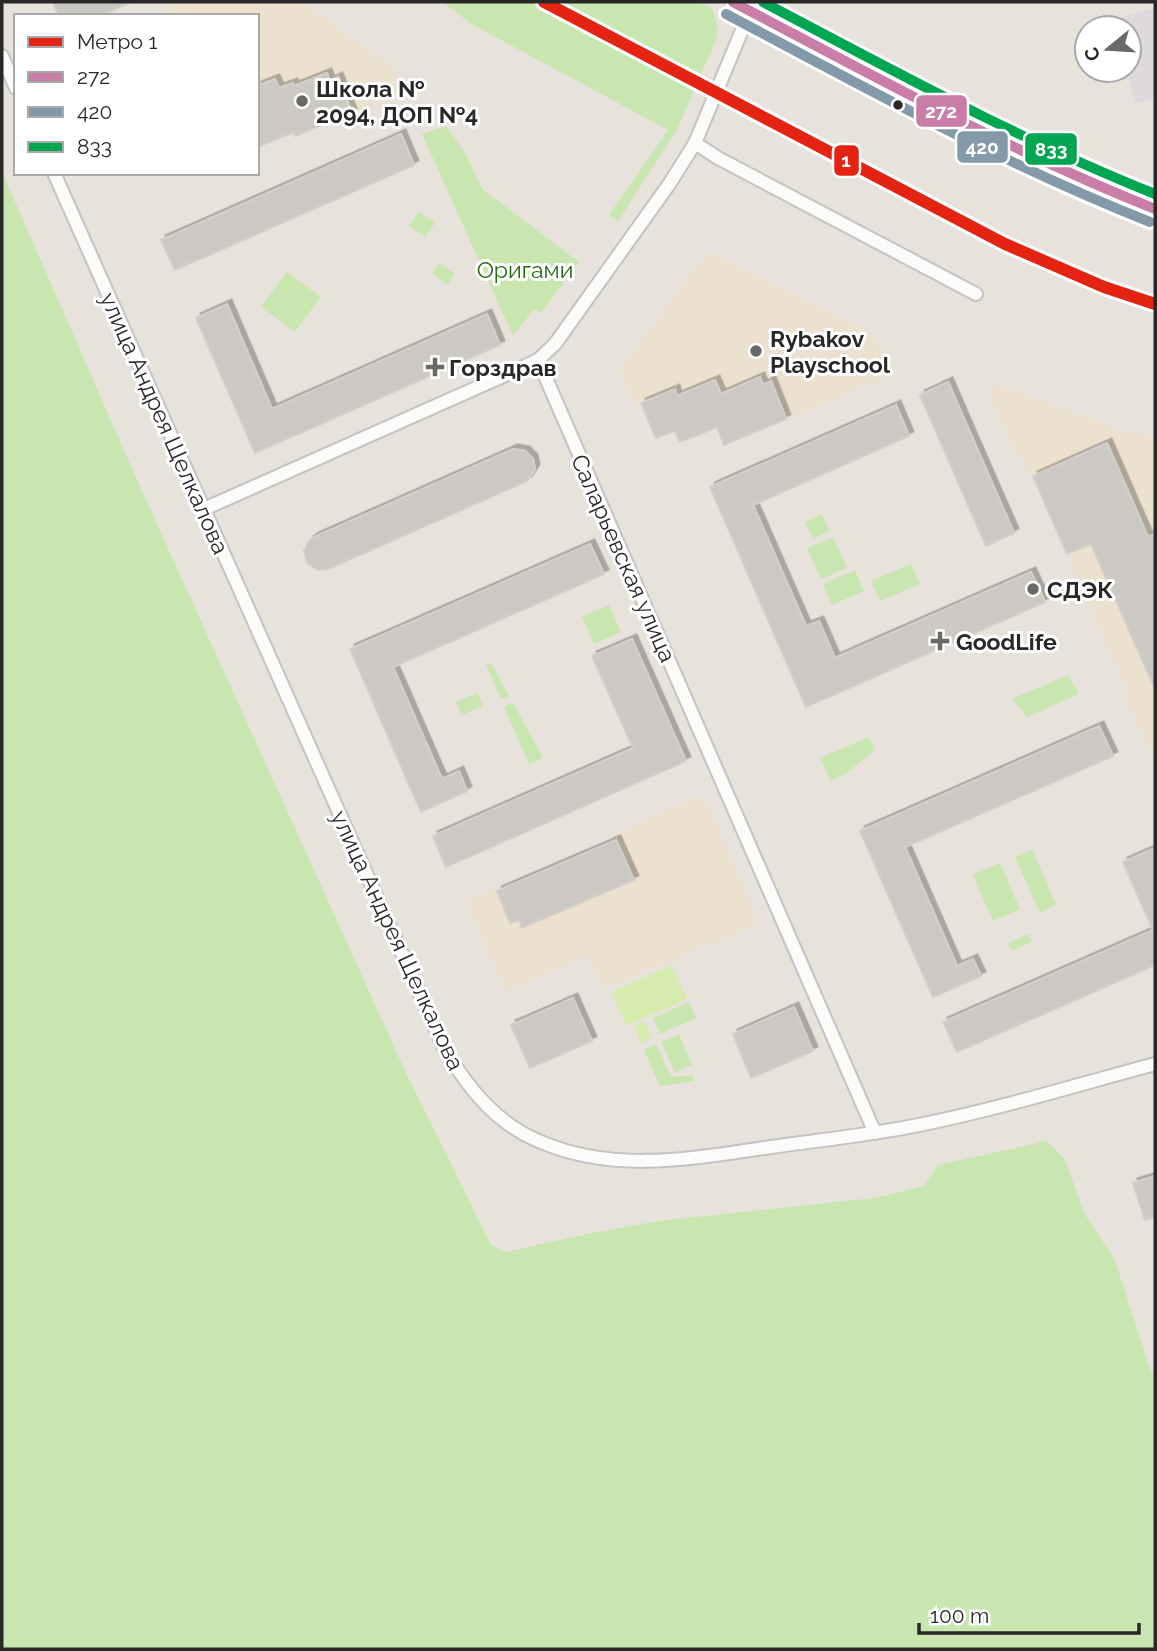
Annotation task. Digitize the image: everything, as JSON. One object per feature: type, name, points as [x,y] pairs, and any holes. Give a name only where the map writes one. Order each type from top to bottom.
[{"type":"street","points":[[733,2],[936,109],[1077,178],[1155,209]]},
{"type":"street","points":[[204,509],[538,360],[555,344],[670,183],[695,143],[750,10]]},
{"type":"street","points":[[2,57],[14,84]]},
{"type":"street","points":[[695,143],[718,158],[976,294]]},
{"type":"street","name":"улица Андрея Щелкалова","points":[[55,175],[444,1048],[464,1081],[487,1107],[512,1127],[538,1142],[567,1152],[620,1162],[679,1160],[919,1125],[1155,1064]]},
{"type":"street","name":"Саларьевская улица","points":[[538,360],[875,1133]]},
{"type":"shaded area","points":[[164,2],[302,2],[392,67],[403,93],[295,136],[293,132],[259,146],[259,14],[169,14]]},
{"type":"shaded area","points":[[1155,7],[1155,97],[1136,103],[1130,84],[1143,84],[1143,14],[1133,14]]},
{"type":"shaded area","name":"Rybakov Playschool","points":[[707,252],[871,333],[889,376],[724,445],[716,427],[680,442],[675,431],[656,438],[642,404],[635,406],[620,370]]},
{"type":"shaded area","points":[[997,385],[1122,430],[1155,439],[1155,764],[1127,701],[1131,699],[1033,477],[1030,477],[1021,456],[1017,457],[987,389]]},
{"type":"shaded area","points":[[704,795],[759,923],[603,989],[588,955],[505,991],[466,900],[495,887],[497,891],[616,840],[614,834]]},
{"type":"green space","points":[[442,2],[699,2],[712,9],[718,31],[716,40],[677,130],[618,221],[609,215],[668,130],[473,25]]},
{"type":"green space","name":"Оригами","points":[[446,126],[467,156],[482,189],[579,262],[541,313],[534,309],[513,336],[422,134]]},
{"type":"green space","points":[[2,172],[137,480],[406,1073],[491,1245],[506,1252],[658,1221],[874,1198],[924,1186],[938,1165],[1047,1141],[1065,1160],[1084,1213],[1115,1260],[1151,1373],[1155,1375],[1155,1649],[2,1649]]},
{"type":"green space","points":[[419,212],[435,223],[425,237],[409,226]]},
{"type":"green space","points":[[439,263],[455,274],[447,285],[432,273]]},
{"type":"green space","points":[[287,272],[321,297],[295,332],[261,307]]},
{"type":"green space","points":[[822,514],[830,531],[813,538],[805,522]]},
{"type":"green space","points":[[833,537],[847,568],[821,579],[807,548]]},
{"type":"green space","points":[[911,564],[920,584],[880,601],[871,581]]},
{"type":"green space","points":[[855,570],[864,591],[832,605],[823,584]]},
{"type":"green space","points":[[609,605],[621,632],[594,644],[582,617]]},
{"type":"green space","points":[[491,663],[509,696],[501,699],[486,665]]},
{"type":"green space","points":[[1068,675],[1079,694],[1027,717],[1012,699]]},
{"type":"green space","points":[[477,693],[483,706],[462,715],[456,702]]},
{"type":"green space","points":[[513,703],[543,758],[529,764],[504,707]]},
{"type":"green space","points":[[869,737],[875,750],[844,775],[831,781],[820,758]]},
{"type":"green space","points":[[1032,849],[1056,905],[1040,913],[1015,857]]},
{"type":"green space","points":[[1000,863],[1020,909],[993,921],[973,875]]},
{"type":"green space","points":[[1028,934],[1032,942],[1011,951],[1008,943]]},
{"type":"green space","points":[[672,965],[687,999],[626,1026],[611,992]]},
{"type":"green space","points":[[689,1002],[696,1018],[660,1034],[653,1018]]},
{"type":"green space","points":[[645,1021],[652,1037],[641,1043],[634,1026]]},
{"type":"green space","points":[[679,1034],[692,1065],[675,1073],[661,1042]]},
{"type":"green space","points":[[656,1044],[670,1075],[692,1075],[695,1081],[660,1086],[644,1050]]},
{"type":"building","points":[[53,2],[131,2],[104,14],[58,14]]},
{"type":"building","name":"Школа № 2094, ДОП №4","points":[[327,73],[330,81],[338,77],[352,113],[295,136],[294,132],[259,146],[259,85],[275,79],[279,88],[293,83],[294,86]]},
{"type":"building","points":[[401,134],[414,165],[175,270],[161,240]]},
{"type":"building","points":[[227,304],[272,409],[487,314],[500,345],[255,453],[196,318]]},
{"type":"building","points":[[760,377],[763,385],[771,381],[786,419],[724,445],[717,427],[680,442],[675,431],[656,438],[641,403],[675,389],[677,396],[715,380],[721,394]]},
{"type":"building","points":[[948,382],[1014,533],[986,546],[920,395]]},
{"type":"building","points":[[896,405],[909,436],[753,505],[806,626],[819,621],[835,658],[1031,572],[1045,602],[806,707],[710,487]]},
{"type":"building","points":[[1107,443],[1148,537],[1155,534],[1155,689],[1091,544],[1067,554],[1033,476]]},
{"type":"building","points":[[513,449],[525,451],[533,459],[535,469],[527,481],[328,569],[318,570],[307,563],[304,551],[314,537]]},
{"type":"building","points":[[590,544],[604,574],[393,667],[442,779],[459,771],[467,791],[421,812],[350,649]]},
{"type":"building","points":[[632,639],[686,761],[446,867],[433,836],[633,748],[592,656]]},
{"type":"building","points":[[1099,726],[1113,756],[905,847],[957,966],[973,959],[981,976],[933,997],[860,831]]},
{"type":"building","points":[[616,840],[634,880],[522,928],[519,920],[510,923],[497,891]]},
{"type":"building","points":[[1155,848],[1155,965],[957,1052],[943,1022],[1153,930],[1123,862]]},
{"type":"building","points":[[573,998],[592,1041],[530,1068],[511,1025]]},
{"type":"building","points":[[794,1007],[813,1051],[751,1078],[733,1034]]},
{"type":"building","points":[[1155,1176],[1155,1217],[1145,1220],[1133,1183]]},
{"type":"metro line","name":"1","points":[[544,2],[1005,244],[1104,287],[1155,304]]},
{"type":"transit line","name":"272","points":[[733,2],[994,137],[1155,209]]},
{"type":"transit line","name":"833","points":[[763,2],[1006,127],[1155,194]]},
{"type":"transit line","name":"420","points":[[726,14],[988,150],[1150,222]]},
{"type":"place","name":"Школа № 2094, ДОП №4","points":[[302,101]]},
{"type":"place","name":"Rybakov Playschool","points":[[756,351]]},
{"type":"place","name":"Горздрав","points":[[435,367]]},
{"type":"place","name":"СДЭК","points":[[1033,589]]},
{"type":"place","name":"GoodLife","points":[[940,641]]}]
